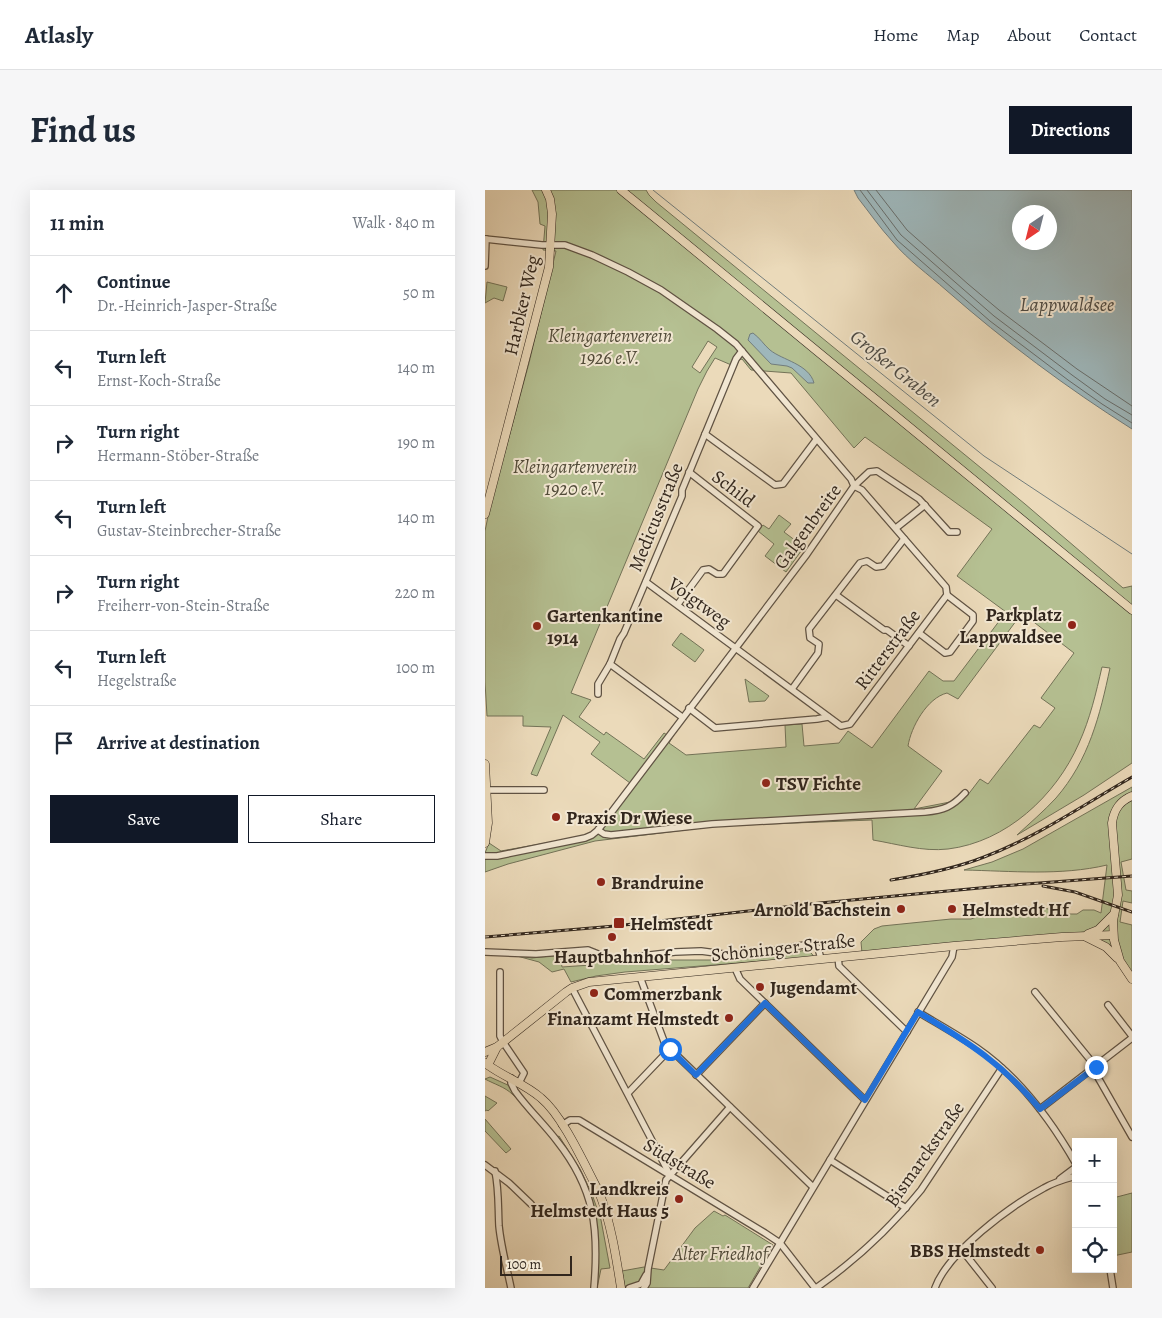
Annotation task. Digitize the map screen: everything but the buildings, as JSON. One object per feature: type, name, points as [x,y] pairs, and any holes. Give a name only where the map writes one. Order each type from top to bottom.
[{"type":"main road","name":"Harbker Weg","points":[[485,514],[486,503],[546,280],[551,244],[552,208],[546,190]]},
{"type":"main road","points":[[621,190],[1132,610]]},
{"type":"main road","points":[[485,764],[488,823],[485,843]]},
{"type":"main road","points":[[1120,961],[1113,935],[1114,914],[1118,895],[1112,833],[1113,816],[1118,805],[1132,796]]},
{"type":"main road","points":[[1084,936],[1097,930],[1114,914]]},
{"type":"main road","name":"Schöninger Straße","points":[[486,1066],[500,1044],[572,988],[589,982],[954,946],[1113,935]]},
{"type":"main road","points":[[1084,936],[1106,948],[1120,961],[1132,979]]},
{"type":"main road","points":[[485,1052],[500,1044]]},
{"type":"main road","points":[[486,1066],[515,1081],[545,1101],[562,1125],[599,1192],[607,1216],[621,1288]]},
{"type":"street","name":"Galgenbreite","points":[[486,239],[576,248],[609,262],[647,282],[717,328],[742,351],[750,363],[762,374],[851,479],[854,486],[807,552],[598,830]]},
{"type":"street","points":[[485,266],[486,239]]},
{"type":"street","name":"Medicusstraße","points":[[598,694],[599,684],[610,664],[646,582],[682,496],[682,490],[689,472],[736,359],[742,351]]},
{"type":"street","points":[[705,434],[775,485],[783,484],[817,440]]},
{"type":"street","points":[[919,633],[945,653],[950,652],[973,621],[973,615],[947,595],[946,587],[862,490],[854,486],[869,472],[874,470],[919,499],[949,532],[957,532]]},
{"type":"street","name":"Schild","points":[[678,604],[703,570],[709,569],[717,574],[723,574],[758,526],[689,472]]},
{"type":"street","points":[[895,528],[925,505]]},
{"type":"street","points":[[792,690],[819,653],[819,644],[810,638],[809,629],[860,563],[867,561],[876,567],[883,566],[904,539]]},
{"type":"street","name":"Voigtweg","points":[[646,582],[735,647]]},
{"type":"street","points":[[836,595],[909,646]]},
{"type":"street","name":"Ritterstraße","points":[[735,647],[841,726],[850,724],[947,595]]},
{"type":"street","points":[[610,664],[682,717]]},
{"type":"street","points":[[689,708],[715,728],[828,717]]},
{"type":"street","points":[[487,790],[544,790]]},
{"type":"street","points":[[485,856],[497,856],[585,838],[598,830],[604,834],[611,835],[712,824],[925,812],[948,807],[965,793]]},
{"type":"street","points":[[485,952],[536,954],[588,950],[617,960],[675,952],[701,951],[731,955],[752,954],[810,944],[819,948],[821,959]]},
{"type":"street","points":[[753,1288],[952,957],[954,946]]},
{"type":"street","points":[[838,958],[839,966],[907,1032]]},
{"type":"street","points":[[735,968],[740,979],[865,1100]]},
{"type":"street","points":[[500,972],[500,1044],[508,1050],[524,1073],[511,1083],[515,1091],[565,1152],[587,1189],[594,1226],[596,1256],[594,1288]]},
{"type":"street","points":[[640,977],[661,1036],[670,1049],[813,1187]]},
{"type":"street","points":[[572,988],[670,1175]]},
{"type":"street","points":[[1035,992],[1096,1067],[1096,1074],[1132,1137]]},
{"type":"street","points":[[696,1075],[765,1003]]},
{"type":"street","points":[[1040,1109],[1132,1037],[1108,1006]]},
{"type":"street","points":[[918,1012],[977,1048],[1002,1068],[1040,1109],[1072,1160]]},
{"type":"street","points":[[627,1093],[670,1049]]},
{"type":"street","name":"Bismarckstraße","points":[[815,1288],[865,1248],[907,1208],[1002,1068]]},
{"type":"street","points":[[644,1288],[647,1283],[647,1274],[666,1180],[730,1108]]},
{"type":"street","name":"Südstraße","points":[[562,1125],[571,1120],[579,1120],[780,1243],[815,1288]]},
{"type":"street","points":[[830,1160],[907,1208]]},
{"type":"street","points":[[485,1165],[495,1171],[531,1204]]},
{"type":"street","points":[[1057,1182],[1072,1169]]},
{"type":"street","points":[[495,1171],[498,1187],[499,1225],[511,1288]]},
{"type":"street","points":[[935,1288],[941,1274],[962,1250],[1006,1212],[1057,1182],[1072,1177]]},
{"type":"street","points":[[962,1250],[992,1288]]},
{"type":"street","points":[[1111,1273],[1113,1288]]},
{"type":"street","points":[[629,1288],[641,1284],[647,1274]]},
{"type":"green space","points":[[532,190],[646,190],[656,202],[1025,504],[1123,588],[1132,586],[1132,763],[1084,795],[1017,835],[1056,798],[1085,753],[1102,703],[1110,668],[1102,667],[1083,734],[1057,781],[1027,813],[990,837],[969,845],[939,850],[873,840],[872,820],[718,826],[595,841],[485,872],[485,853],[489,843],[501,851],[602,833],[601,821],[630,783],[591,754],[600,742],[563,715],[537,776],[531,774],[551,727],[523,726],[523,716],[487,716],[485,682],[485,531],[556,251],[543,250],[545,226],[540,224],[538,202]],"holes":[[[708,341],[717,347],[700,373],[692,367]],[[715,358],[736,367],[739,360],[742,359],[751,370],[791,373],[854,448],[865,437],[992,529],[957,576],[1006,612],[954,681],[943,681],[929,671],[872,748],[848,731],[839,743],[804,746],[802,724],[785,725],[786,747],[686,755],[669,743],[672,738],[664,733],[644,759],[606,732],[604,735],[579,717],[591,700],[571,693],[707,371]],[[1022,613],[1074,653],[1041,698],[1055,708],[1040,728],[1034,725],[988,784],[980,779],[967,796],[961,793],[950,802],[914,809],[942,771],[908,746],[916,722],[927,707],[940,696],[947,693],[958,699]]]},
{"type":"green space","points":[[487,282],[507,287],[503,301],[494,298],[485,303]]},
{"type":"green space","points":[[779,515],[791,524],[784,532],[804,547],[786,572],[765,556],[774,544],[758,531],[763,525],[769,529]]},
{"type":"green space","points":[[681,633],[704,650],[695,662],[672,645]]},
{"type":"green space","points":[[745,679],[769,696],[765,701],[749,702]]},
{"type":"green space","points":[[1132,787],[1132,859],[1121,862],[1126,890],[1132,891],[1132,903],[1123,901],[1120,922],[1132,925],[1132,972],[1109,946],[1086,932],[862,953],[861,942],[874,929],[882,926],[951,919],[971,919],[1028,907],[1044,908],[1070,914],[1077,914],[1083,910],[1094,910],[1101,913],[1107,865],[1054,872],[964,870],[992,862],[1023,849]]},
{"type":"green space","points":[[808,950],[814,957],[625,972],[571,982],[564,969],[552,972],[539,962],[517,956],[532,958],[560,955],[562,967],[591,965],[591,954],[604,960],[615,962],[624,960],[711,960],[712,956],[750,958]]},
{"type":"green space","points":[[490,1077],[510,1086],[557,1137],[559,1136],[580,1169],[592,1194],[601,1220],[610,1268],[601,1269],[597,1288],[591,1288],[593,1246],[590,1214],[584,1190],[577,1175],[557,1144],[534,1116],[503,1087],[485,1079]]},
{"type":"green space","points":[[485,1096],[497,1103],[488,1111],[485,1111]]},
{"type":"green space","points":[[485,1119],[511,1149],[506,1153],[485,1131]]},
{"type":"green space","points":[[1132,1193],[1132,1252],[1117,1255],[1117,1228],[1117,1197]]},
{"type":"green space","name":"Alter Friedhof","points":[[714,1211],[723,1216],[725,1215],[773,1245],[748,1288],[625,1288],[622,1271],[644,1267],[664,1270],[695,1228]]},
{"type":"water","name":"Lappwaldsee","points":[[854,190],[1132,190],[1132,429],[1036,363],[990,327],[912,261],[884,231]]},
{"type":"water","points":[[753,333],[775,354],[807,371],[814,383],[808,383],[792,368],[771,364],[748,340],[750,334]]},
{"type":"waterway","name":"Großer Graben","points":[[653,190],[984,456],[1132,554]]},
{"type":"railway","points":[[891,880],[950,868],[1004,849],[1059,820],[1132,777]]},
{"type":"railway","points":[[485,937],[615,926],[820,903],[1132,876]]},
{"type":"railway","points":[[1043,886],[1075,892],[1132,912]]},
{"type":"place","name":"Parkplatz Lappwaldsee","points":[[1072,625]]},
{"type":"place","name":"Gartenkantine 1914","points":[[537,626]]},
{"type":"place","name":"TSV Fichte","points":[[766,783]]},
{"type":"place","name":"Praxis Dr Wiese","points":[[556,817]]},
{"type":"place","name":"Brandruine","points":[[601,882]]},
{"type":"place","name":"Arnold Bachstein","points":[[901,909]]},
{"type":"place","name":"Helmstedt Hf","points":[[952,909]]},
{"type":"place","name":"Helmstedt","points":[[619,923]]},
{"type":"place","name":"Hauptbahnhof","points":[[612,937]]},
{"type":"place","name":"Jugendamt","points":[[760,987]]},
{"type":"place","name":"Commerzbank","points":[[594,993]]},
{"type":"place","name":"Finanzamt Helmstedt","points":[[729,1018]]},
{"type":"place","name":"Landkreis Helmstedt Haus 5","points":[[679,1199]]},
{"type":"place","name":"BBS Helmstedt","points":[[1040,1250]]},
{"type":"route","points":[[670,1049],[696,1075],[765,1003],[865,1100],[918,1012],[977,1048],[991,1059],[1017,1082],[1040,1109],[1096,1067]]},
{"type":"park label","name":"Kleingartenverein 1926 e.V.","points":[[610,346]]},
{"type":"park label","name":"Kleingartenverein 1920 e.V.","points":[[575,477]]}]
